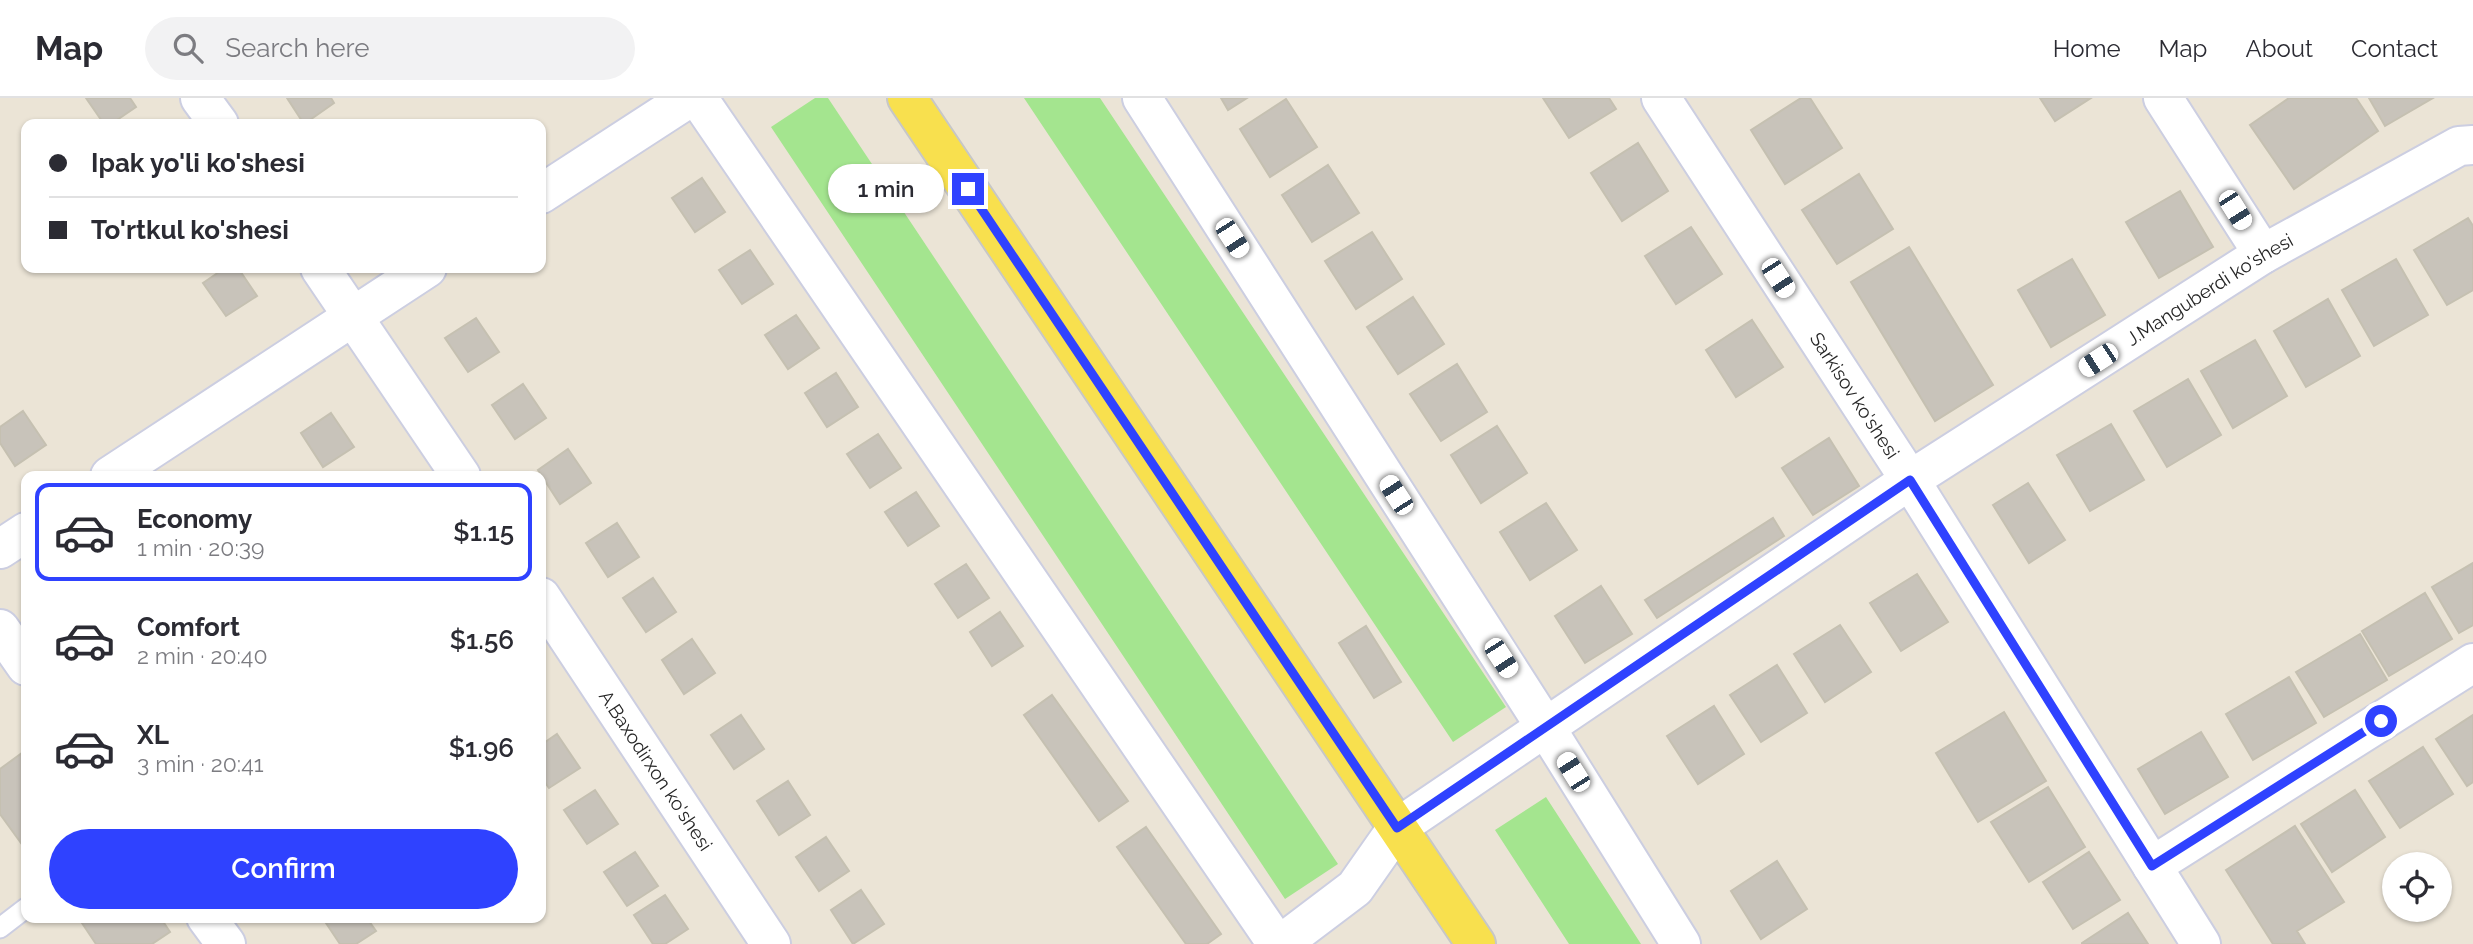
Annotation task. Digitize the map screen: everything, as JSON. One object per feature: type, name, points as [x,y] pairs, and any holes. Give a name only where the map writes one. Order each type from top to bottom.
[{"type":"main road","points":[[907,98],[1476,944]]},
{"type":"street","points":[[200,98],[215,119]]},
{"type":"street","points":[[546,191],[690,98]]},
{"type":"street","points":[[698,98],[1279,944],[1355,888],[1397,828]]},
{"type":"street","points":[[1142,98],[1546,728],[1681,944]]},
{"type":"street","name":"Sarkisov ko'shesi","points":[[1661,98],[1910,480],[2201,944]]},
{"type":"street","points":[[2164,98],[2263,254]]},
{"type":"street","name":"J.Manguberdi ko'shesi","points":[[1397,828],[1910,480],[2263,254],[2459,146],[2473,145]]},
{"type":"street","points":[[324,273],[458,471]]},
{"type":"street","points":[[118,471],[419,273]]},
{"type":"street","points":[[0,549],[21,535]]},
{"type":"street","name":"A.Baxodirxon ko'shesi","points":[[546,605],[771,944]]},
{"type":"street","points":[[0,629],[21,659]]},
{"type":"street","points":[[2152,866],[2473,663]]},
{"type":"street","points":[[210,923],[226,944]]},
{"type":"lane","points":[[0,928],[21,912]]},
{"type":"green space","points":[[815,98],[828,98],[1338,864],[1285,899],[771,127]]},
{"type":"green space","points":[[1024,98],[1100,98],[1506,707],[1453,742]]},
{"type":"green space","points":[[1546,797],[1641,944],[1569,944],[1495,830]]},
{"type":"building","points":[[86,98],[130,98],[136,107],[118,119],[101,119]]},
{"type":"building","points":[[287,98],[331,98],[334,103],[311,119],[301,119]]},
{"type":"building","points":[[1221,98],[1247,98],[1228,110]]},
{"type":"building","points":[[1543,98],[1609,98],[1616,109],[1569,138]]},
{"type":"building","points":[[1801,98],[1810,98],[1842,148],[1785,184],[1751,130]]},
{"type":"building","points":[[2040,98],[2091,98],[2055,121]]},
{"type":"building","points":[[2289,98],[2356,98],[2378,131],[2294,189],[2250,125]]},
{"type":"building","points":[[2369,98],[2433,98],[2385,126]]},
{"type":"building","points":[[1286,99],[1317,147],[1270,177],[1240,129]]},
{"type":"building","points":[[1638,143],[1668,191],[1622,221],[1591,173]]},
{"type":"building","points":[[1328,165],[1359,213],[1312,242],[1282,195]]},
{"type":"building","points":[[1859,174],[1893,229],[1837,264],[1802,210]]},
{"type":"building","points":[[702,178],[725,212],[695,232],[672,198]]},
{"type":"building","points":[[2180,191],[2213,247],[2159,278],[2126,222]]},
{"type":"building","points":[[2468,218],[2473,226],[2473,290],[2447,305],[2414,250]]},
{"type":"building","points":[[1691,227],[1722,274],[1676,304],[1645,256]]},
{"type":"building","points":[[1372,232],[1402,279],[1356,309],[1325,261]]},
{"type":"building","points":[[1909,247],[1993,385],[1935,421],[1851,282]]},
{"type":"building","points":[[750,250],[773,284],[742,304],[719,270]]},
{"type":"building","points":[[2072,259],[2105,315],[2051,347],[2018,290]]},
{"type":"building","points":[[2396,259],[2428,315],[2374,346],[2342,290]]},
{"type":"building","points":[[218,273],[241,273],[257,296],[226,316],[203,283]]},
{"type":"building","points":[[1413,297],[1444,344],[1398,374],[1367,327]]},
{"type":"building","points":[[2328,299],[2360,356],[2306,387],[2274,331]]},
{"type":"building","points":[[796,315],[819,348],[788,369],[765,335]]},
{"type":"building","points":[[476,318],[499,352],[468,372],[445,338]]},
{"type":"building","points":[[1752,320],[1783,367],[1736,397],[1706,350]]},
{"type":"building","points":[[2255,340],[2287,396],[2233,428],[2201,371]]},
{"type":"building","points":[[1457,364],[1487,412],[1441,441],[1410,394]]},
{"type":"building","points":[[836,373],[858,407],[827,427],[805,393]]},
{"type":"building","points":[[2188,379],[2221,435],[2167,467],[2134,411]]},
{"type":"building","points":[[523,384],[546,418],[515,439],[492,405]]},
{"type":"building","points":[[23,411],[46,445],[15,466],[0,443],[0,427]]},
{"type":"building","points":[[331,413],[354,447],[323,467],[301,433]]},
{"type":"building","points":[[2111,424],[2144,480],[2090,511],[2057,455]]},
{"type":"building","points":[[1497,426],[1527,473],[1481,503],[1451,455]]},
{"type":"building","points":[[878,434],[901,468],[870,488],[847,454]]},
{"type":"building","points":[[1829,438],[1859,486],[1813,515],[1782,468]]},
{"type":"building","points":[[568,449],[591,483],[560,504],[546,482],[546,471],[538,470]]},
{"type":"building","points":[[2028,483],[2065,540],[2029,563],[1993,505]]},
{"type":"building","points":[[916,492],[939,526],[908,546],[885,512]]},
{"type":"building","points":[[1546,503],[1577,550],[1530,580],[1500,532]]},
{"type":"building","points":[[1773,518],[1784,536],[1657,618],[1645,600]]},
{"type":"building","points":[[617,523],[639,557],[608,577],[586,543]]},
{"type":"building","points":[[2473,563],[2473,625],[2459,633],[2432,587]]},
{"type":"building","points":[[966,564],[989,598],[958,618],[935,584]]},
{"type":"building","points":[[1917,574],[1948,622],[1901,651],[1870,603]]},
{"type":"building","points":[[653,578],[676,612],[646,632],[623,598]]},
{"type":"building","points":[[1601,586],[1632,634],[1585,663],[1555,616]]},
{"type":"building","points":[[2425,593],[2452,639],[2389,676],[2362,631]]},
{"type":"building","points":[[1000,612],[1023,646],[992,666],[970,632]]},
{"type":"building","points":[[1840,625],[1871,672],[1825,702],[1794,654]]},
{"type":"building","points":[[1366,626],[1401,682],[1374,698],[1339,643]]},
{"type":"building","points":[[2360,634],[2387,680],[2324,717],[2296,672]]},
{"type":"building","points":[[692,639],[715,673],[684,694],[662,660]]},
{"type":"building","points":[[1777,665],[1807,713],[1761,742],[1730,695]]},
{"type":"building","points":[[2289,677],[2316,723],[2253,760],[2226,714]]},
{"type":"building","points":[[1052,695],[1128,801],[1099,821],[1024,715]]},
{"type":"building","points":[[1714,706],[1744,754],[1698,784],[1667,736]]},
{"type":"building","points":[[2004,712],[2046,781],[1978,822],[1936,753]]},
{"type":"building","points":[[741,715],[764,749],[734,769],[711,735]]},
{"type":"building","points":[[2473,715],[2473,782],[2467,786],[2436,739]]},
{"type":"building","points":[[2201,732],[2228,777],[2165,814],[2138,769]]},
{"type":"building","points":[[557,734],[580,768],[549,788],[546,784],[546,742]]},
{"type":"building","points":[[2423,747],[2453,794],[2400,828],[2369,781]]},
{"type":"building","points":[[21,754],[21,843],[0,814],[0,769]]},
{"type":"building","points":[[788,781],[810,815],[779,835],[757,801]]},
{"type":"building","points":[[2048,787],[2085,847],[2029,882],[1991,822]]},
{"type":"building","points":[[595,790],[618,824],[587,844],[564,810]]},
{"type":"building","points":[[2355,790],[2385,837],[2332,872],[2301,824]]},
{"type":"building","points":[[2295,826],[2344,902],[2297,931],[2305,944],[2273,944],[2226,870]]},
{"type":"building","points":[[1146,827],[1221,934],[1207,944],[1186,944],[1117,847]]},
{"type":"building","points":[[826,837],[849,871],[819,891],[796,857]]},
{"type":"building","points":[[635,852],[658,886],[627,906],[604,872]]},
{"type":"building","points":[[2089,852],[2120,900],[2073,929],[2043,882]]},
{"type":"building","points":[[1777,861],[1807,909],[1761,939],[1731,891]]},
{"type":"building","points":[[861,890],[884,924],[853,944],[831,910]]},
{"type":"building","points":[[665,895],[688,929],[665,944],[653,944],[634,915]]},
{"type":"building","points":[[2128,913],[2148,944],[2082,944],[2082,943]]},
{"type":"building","points":[[82,923],[164,923],[170,932],[152,944],[96,944]]},
{"type":"building","points":[[326,923],[370,923],[376,931],[356,944],[340,944]]},
{"type":"route","points":[[968,189],[1397,828],[1910,480],[2152,866],[2381,721]]}]
